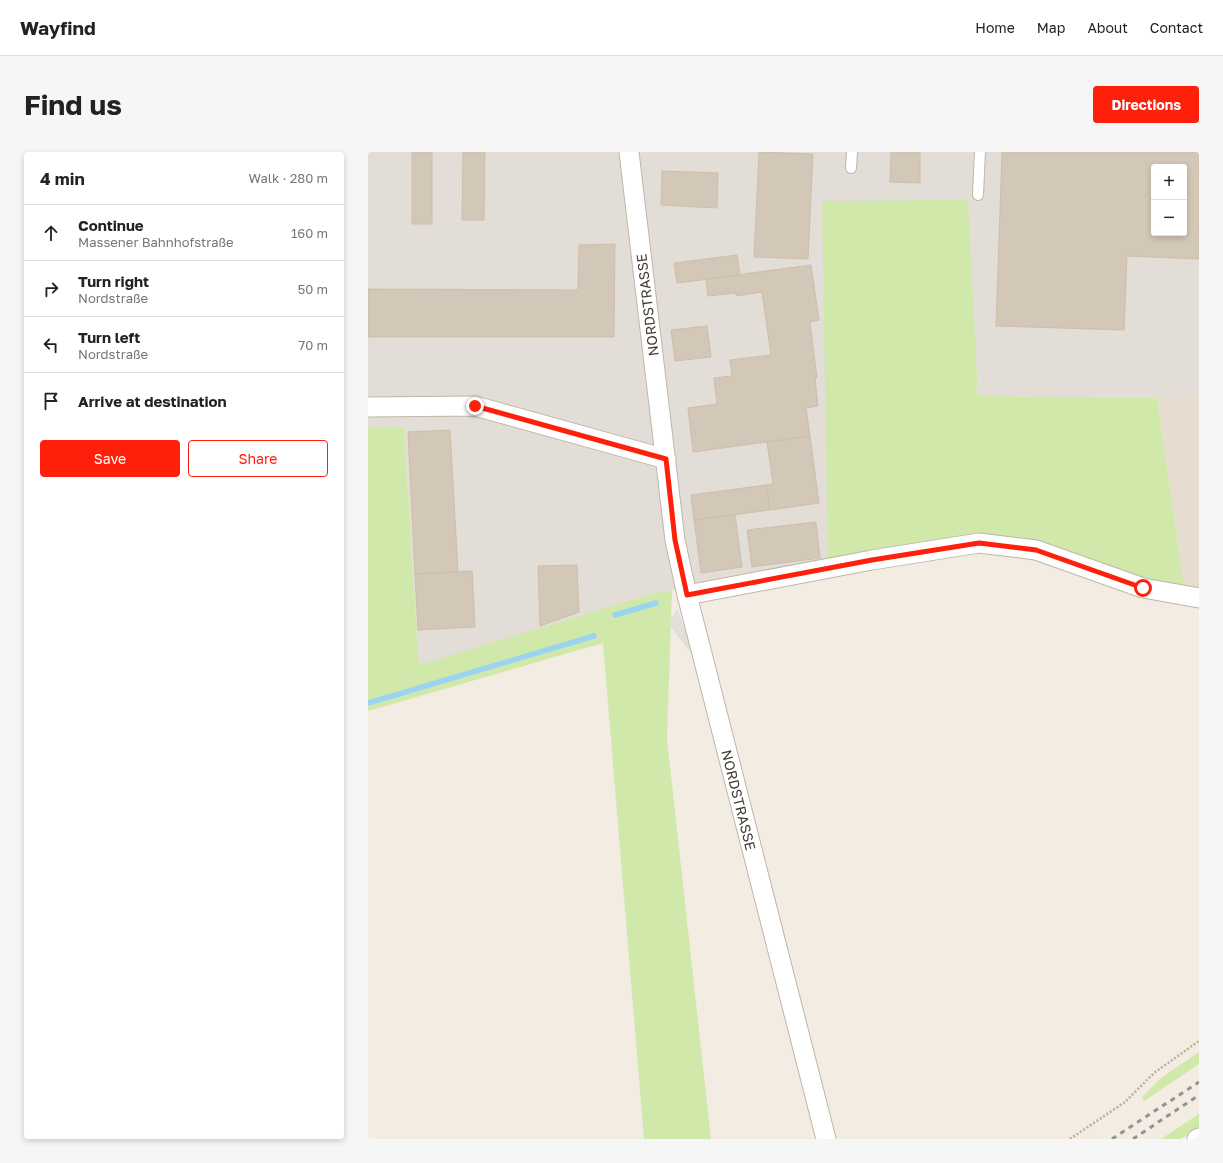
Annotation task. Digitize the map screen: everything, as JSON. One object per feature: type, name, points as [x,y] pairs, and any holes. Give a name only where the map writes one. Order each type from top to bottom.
[{"type":"street","name":"NORDSTRASSE","points":[[629,152],[675,540],[687,595],[826,1139]]},
{"type":"street","points":[[368,407],[475,406],[666,459]]},
{"type":"street","points":[[687,595],[872,560],[979,543],[1036,550],[1143,588],[1199,598]]},
{"type":"lane","points":[[851,168],[852,152]]},
{"type":"lane","points":[[978,195],[980,152]]},
{"type":"path","points":[[1070,1139],[1125,1102],[1154,1073],[1199,1041]]},
{"type":"shaded area","points":[[368,152],[1199,152],[1199,395],[1157,398],[978,396],[967,200],[828,564],[655,593],[419,666],[404,428],[368,428]]},
{"type":"shaded area","points":[[1199,395],[1199,587],[1184,586],[1157,398]]},
{"type":"shaded area","points":[[677,609],[693,647],[689,650],[668,624]]},
{"type":"green space","points":[[968,200],[978,396],[1157,398],[1184,586],[1139,581],[1037,543],[828,564],[822,201]]},
{"type":"green space","points":[[368,428],[404,428],[419,665],[655,593],[672,590],[667,739],[711,1139],[644,1139],[603,643],[368,711]]},
{"type":"green space","points":[[1199,1052],[1199,1064],[1144,1101],[1142,1097],[1161,1078]]},
{"type":"green space","points":[[1199,1114],[1199,1129],[1180,1139],[1161,1139]]},
{"type":"building","points":[[412,152],[432,152],[432,224],[412,224]]},
{"type":"building","points":[[463,152],[485,152],[484,220],[462,220]]},
{"type":"building","points":[[759,152],[813,154],[808,259],[754,257]]},
{"type":"building","points":[[891,152],[920,152],[920,183],[890,182]]},
{"type":"building","points":[[1002,152],[1199,152],[1199,259],[1127,256],[1124,330],[996,326]]},
{"type":"building","points":[[662,171],[718,173],[717,208],[661,205]]},
{"type":"building","points":[[615,244],[614,337],[368,337],[368,289],[578,290],[579,245]]},
{"type":"building","points":[[737,255],[740,275],[677,283],[674,263]]},
{"type":"building","points":[[811,265],[819,320],[810,322],[817,378],[815,378],[818,406],[806,408],[810,436],[693,452],[688,408],[717,404],[714,378],[732,376],[730,360],[771,355],[762,292],[736,296],[736,293],[708,296],[706,279]]},
{"type":"building","points":[[707,326],[711,357],[675,361],[671,330]]},
{"type":"building","points":[[450,430],[458,572],[415,574],[408,432]]},
{"type":"building","points":[[810,436],[819,503],[770,510],[766,485],[773,484],[767,442]]},
{"type":"building","points":[[766,485],[770,510],[694,520],[691,495]]},
{"type":"building","points":[[735,515],[742,567],[701,573],[694,520]]},
{"type":"building","points":[[816,522],[820,558],[752,567],[747,530]]},
{"type":"building","points":[[577,565],[579,612],[540,626],[538,566]]},
{"type":"building","points":[[472,571],[475,627],[418,630],[415,574]]},
{"type":"waterway","points":[[615,615],[656,603]]},
{"type":"waterway","points":[[368,703],[594,636]]},
{"type":"railway","points":[[1112,1139],[1199,1082]]},
{"type":"railway","points":[[1133,1139],[1199,1095]]},
{"type":"route","points":[[475,406],[666,459],[675,540],[687,595],[872,560],[979,543],[1036,550],[1143,588]]}]
